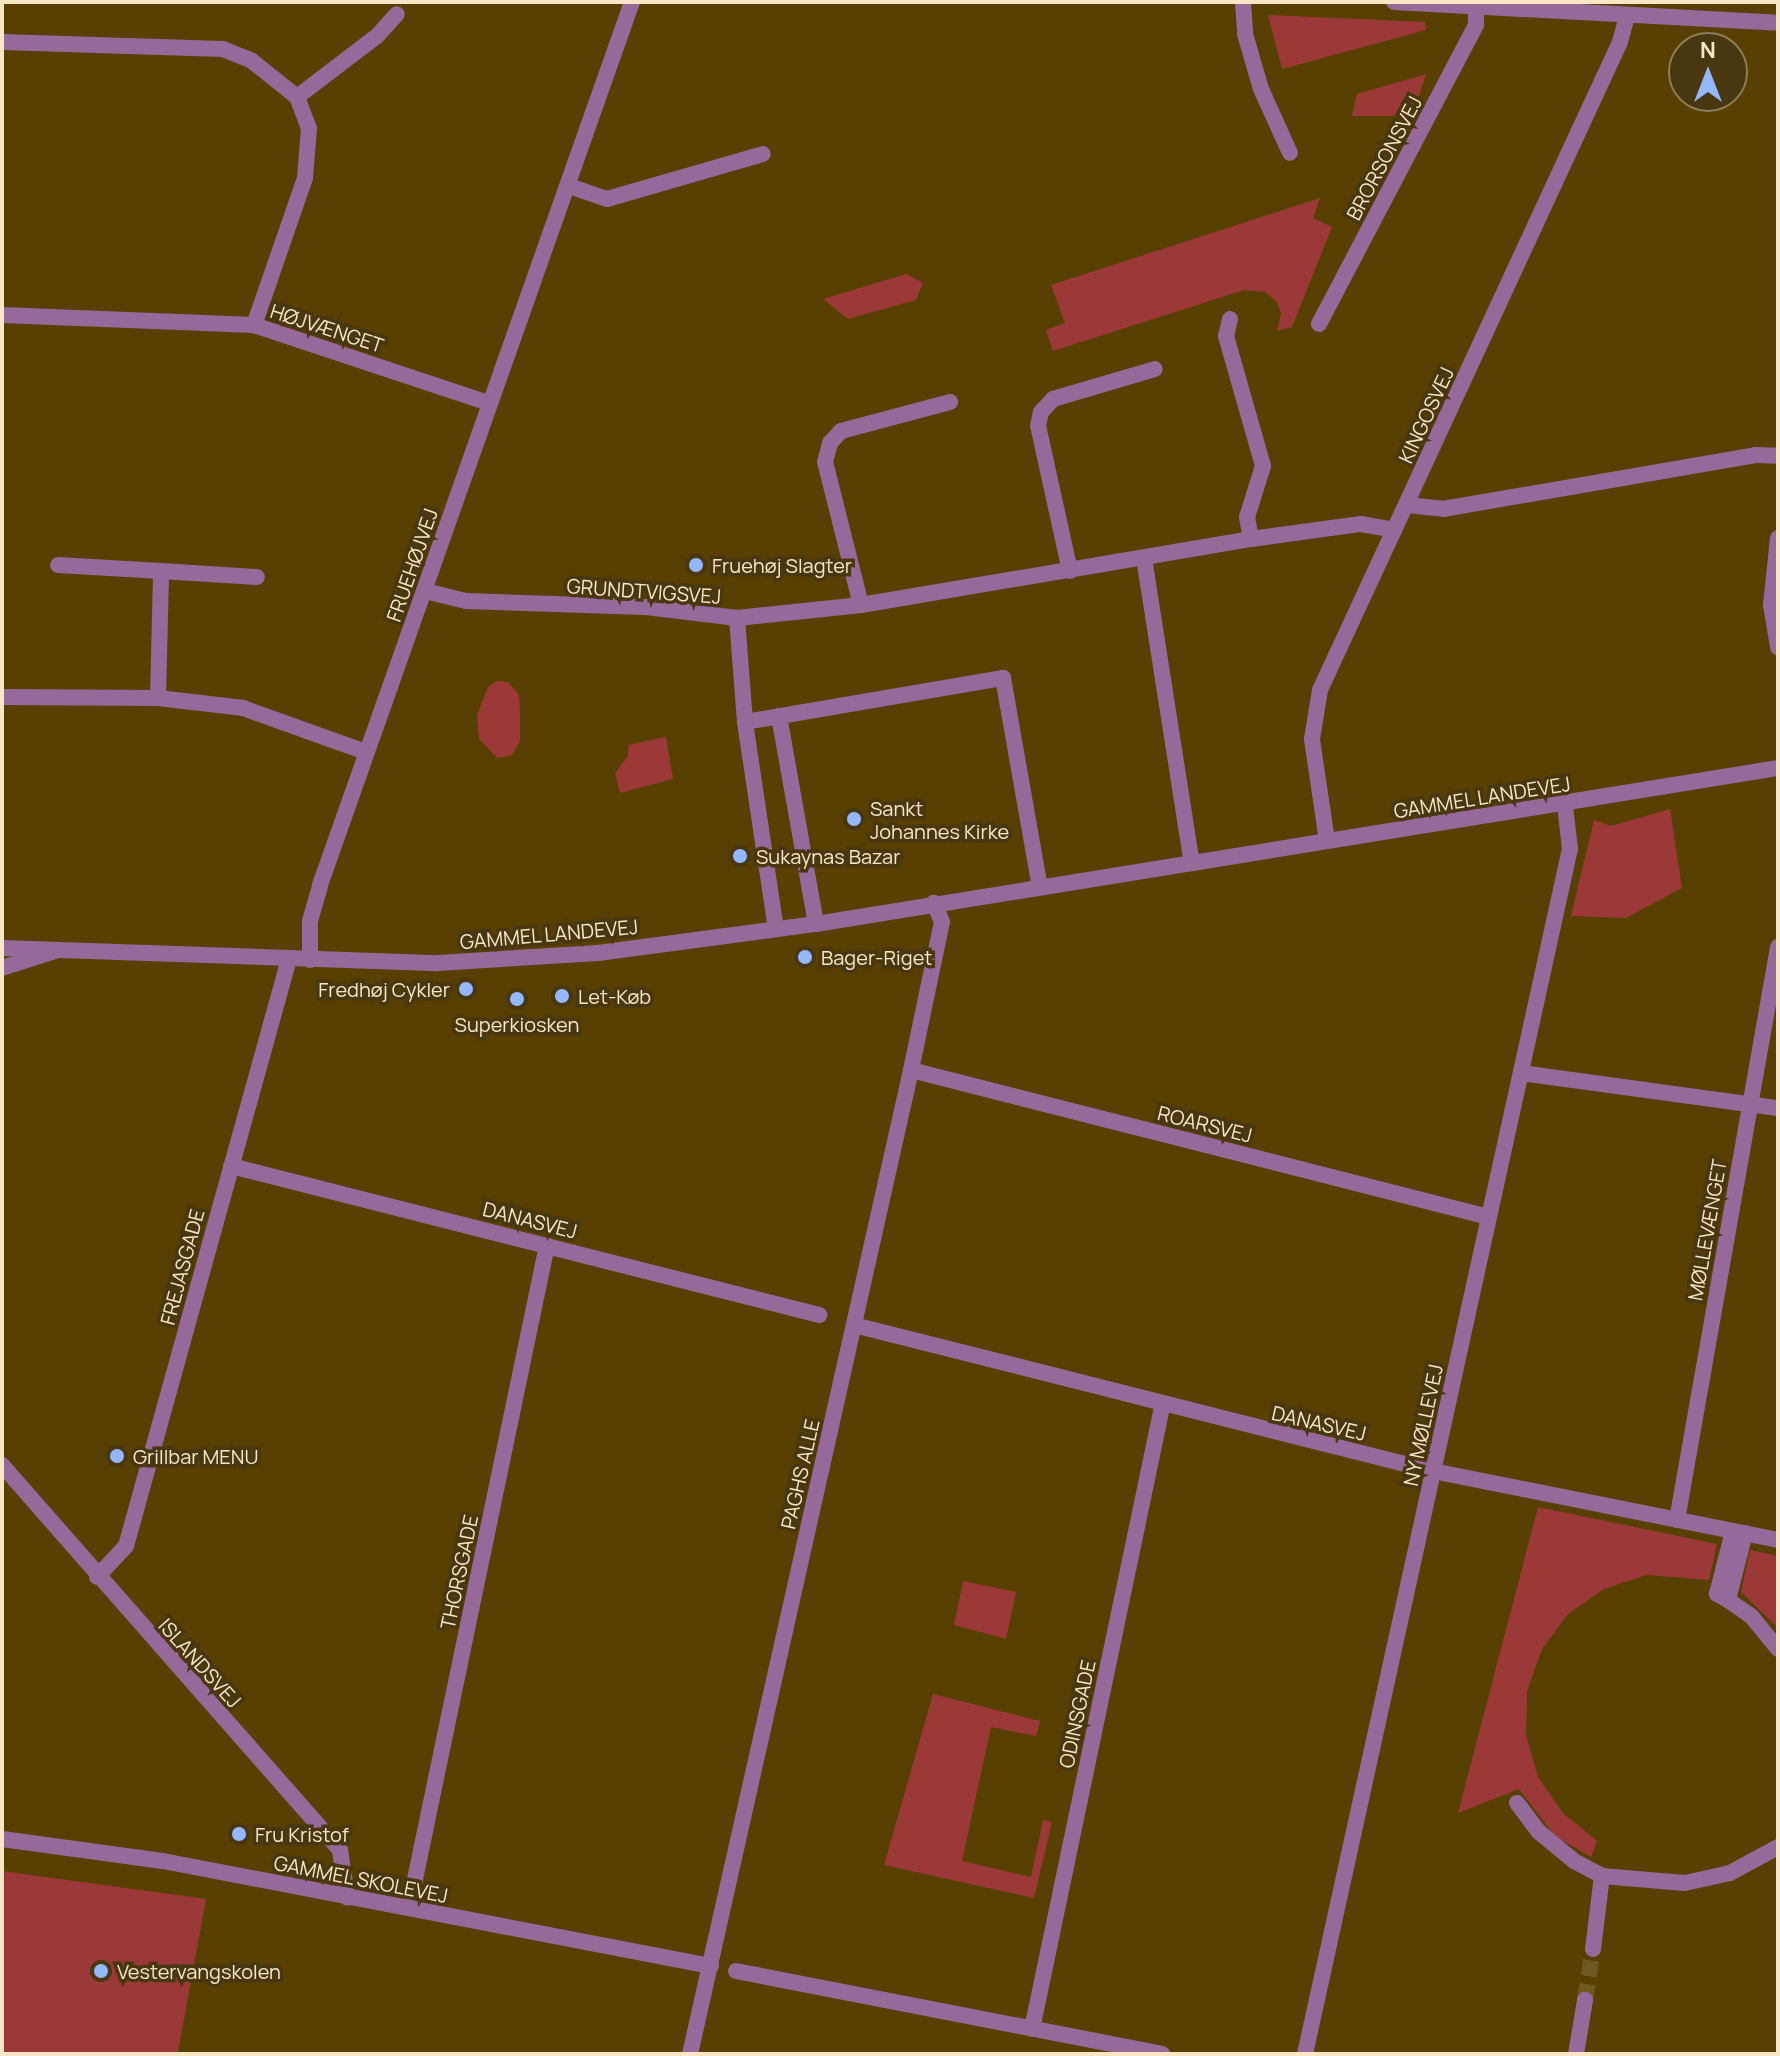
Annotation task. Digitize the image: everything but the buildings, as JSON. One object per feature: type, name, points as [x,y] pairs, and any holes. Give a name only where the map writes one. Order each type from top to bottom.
[{"type":"street","name":"FRUEHØJVEJ","points":[[310,960],[314,904],[632,2]]},
{"type":"street","points":[[1243,2],[1245,34],[1261,89],[1290,153]]},
{"type":"street","points":[[1394,2],[1778,23]]},
{"type":"street","name":"BRORSONSVEJ","points":[[1319,324],[1476,25],[1476,8]]},
{"type":"street","points":[[297,97],[378,35],[397,14]]},
{"type":"street","name":"KINGOSVEJ","points":[[1327,841],[1312,739],[1314,707],[1620,42],[1627,15]]},
{"type":"street","points":[[2,42],[223,49],[252,61],[297,97],[309,128],[305,178],[254,325]]},
{"type":"street","points":[[569,186],[607,199],[763,154]]},
{"type":"street","name":"HØJVÆNGET","points":[[2,315],[254,325],[489,403]]},
{"type":"street","points":[[1230,319],[1226,336],[1263,466],[1247,517],[1251,539]]},
{"type":"street","points":[[1070,571],[1038,426],[1041,412],[1053,399],[1155,369]]},
{"type":"street","points":[[861,605],[825,462],[830,443],[841,431],[950,402]]},
{"type":"street","points":[[1407,505],[1443,509],[1755,455],[1778,456]]},
{"type":"street","name":"GRUNDTVIGSVEJ","points":[[425,591],[466,601],[646,607],[737,618],[861,605],[1251,539],[1361,524],[1394,530]]},
{"type":"street","points":[[1778,538],[1771,605],[1778,647]]},
{"type":"street","points":[[1144,558],[1192,863]]},
{"type":"street","points":[[58,565],[257,577]]},
{"type":"street","points":[[158,698],[161,571]]},
{"type":"street","points":[[737,618],[745,722],[776,929]]},
{"type":"street","points":[[745,722],[1003,678],[1040,887]]},
{"type":"street","points":[[2,697],[158,698],[243,708],[366,752]]},
{"type":"street","points":[[779,716],[816,924]]},
{"type":"street","name":"GAMMEL LANDEVEJ","points":[[2,948],[310,960],[466,962],[598,953],[816,924],[1565,805],[1778,768]]},
{"type":"street","name":"NY MØLLEVEJ","points":[[1305,2054],[1570,849],[1565,805]]},
{"type":"street","name":"PAGHS ALLE","points":[[690,2054],[911,1070],[942,922],[934,903]]},
{"type":"street","name":"MØLLEVÆNGET","points":[[1677,1520],[1778,947]]},
{"type":"street","points":[[2,968],[56,951]]},
{"type":"street","name":"FREJASGADE","points":[[97,1577],[126,1546],[289,959]]},
{"type":"street","name":"ROARSVEJ","points":[[911,1070],[1489,1217]]},
{"type":"street","points":[[1521,1073],[1778,1108]]},
{"type":"street","name":"DANASVEJ","points":[[231,1166],[819,1315]]},
{"type":"street","name":"THORSGADE","points":[[409,1908],[547,1245]]},
{"type":"street","name":"DANASVEJ","points":[[854,1325],[1162,1407],[1433,1471],[1778,1540]]},
{"type":"street","name":"ODINSGADE","points":[[1032,2029],[1162,1407]]},
{"type":"street","name":"ISLANDSVEJ","points":[[2,1465],[97,1577],[340,1850],[347,1897]]},
{"type":"street","points":[[1739,1532],[1722,1597],[1752,1617],[1778,1649]]},
{"type":"street","points":[[1517,1803],[1539,1832],[1574,1861],[1602,1876],[1685,1883],[1730,1873],[1778,1847]]},
{"type":"street","name":"GAMMEL SKOLEVEJ","points":[[2,1839],[163,1861],[711,1966]]},
{"type":"street","points":[[1593,1949],[1602,1876]]},
{"type":"street","points":[[736,1971],[1162,2054]]},
{"type":"street","points":[[1576,2054],[1585,2000]]},
{"type":"shaded area","points":[[1268,15],[1425,22],[1426,30],[1282,69]]},
{"type":"shaded area","points":[[1426,74],[1417,102],[1393,116],[1352,116],[1357,94]]},
{"type":"shaded area","points":[[1320,198],[1313,218],[1332,227],[1292,327],[1277,331],[1281,313],[1277,302],[1265,292],[1244,290],[1053,351],[1046,330],[1065,323],[1051,285]]},
{"type":"shaded area","points":[[906,274],[923,283],[916,300],[848,319],[823,299]]},
{"type":"shaded area","points":[[497,681],[508,682],[519,695],[520,741],[512,755],[497,758],[479,739],[477,715],[488,687]]},
{"type":"shaded area","points":[[666,737],[673,779],[620,793],[615,773],[628,756],[628,745]]},
{"type":"shaded area","points":[[1670,809],[1682,888],[1626,918],[1571,916],[1594,820],[1611,826]]},
{"type":"shaded area","points":[[1538,1507],[1717,1544],[1709,1580],[1646,1575],[1604,1589],[1568,1614],[1542,1649],[1527,1691],[1526,1735],[1538,1777],[1563,1813],[1597,1841],[1591,1857],[1555,1836],[1519,1789],[1458,1813]]},
{"type":"shaded area","points":[[1750,1550],[1778,1556],[1778,1628],[1741,1592]]},
{"type":"shaded area","points":[[963,1581],[1016,1592],[1006,1639],[954,1625]]},
{"type":"shaded area","points":[[933,1694],[1040,1721],[1036,1736],[991,1727],[962,1861],[1031,1877],[1043,1820],[1052,1822],[1034,1898],[884,1865]]},
{"type":"shaded area","name":"Vestervangskolen","points":[[2,1871],[206,1899],[178,2052],[2,2054]]},
{"type":"tunnel","points":[[1585,2000],[1593,1949]]},
{"type":"place","name":"Fruehøj Slagter","points":[[696,565]]},
{"type":"place","name":"Sankt Johannes Kirke","points":[[854,819]]},
{"type":"place","name":"Sukaynas Bazar","points":[[740,856]]},
{"type":"place","name":"Bager-Riget","points":[[805,957]]},
{"type":"place","name":"Fredhøj Cykler","points":[[466,989]]},
{"type":"place","name":"Let-Køb","points":[[562,996]]},
{"type":"place","name":"Superkiosken","points":[[517,999]]},
{"type":"place","name":"Grillbar MENU","points":[[117,1456]]},
{"type":"place","name":"Fru Kristof","points":[[239,1834]]},
{"type":"place","name":"Vestervangskolen","points":[[101,1971]]}]
